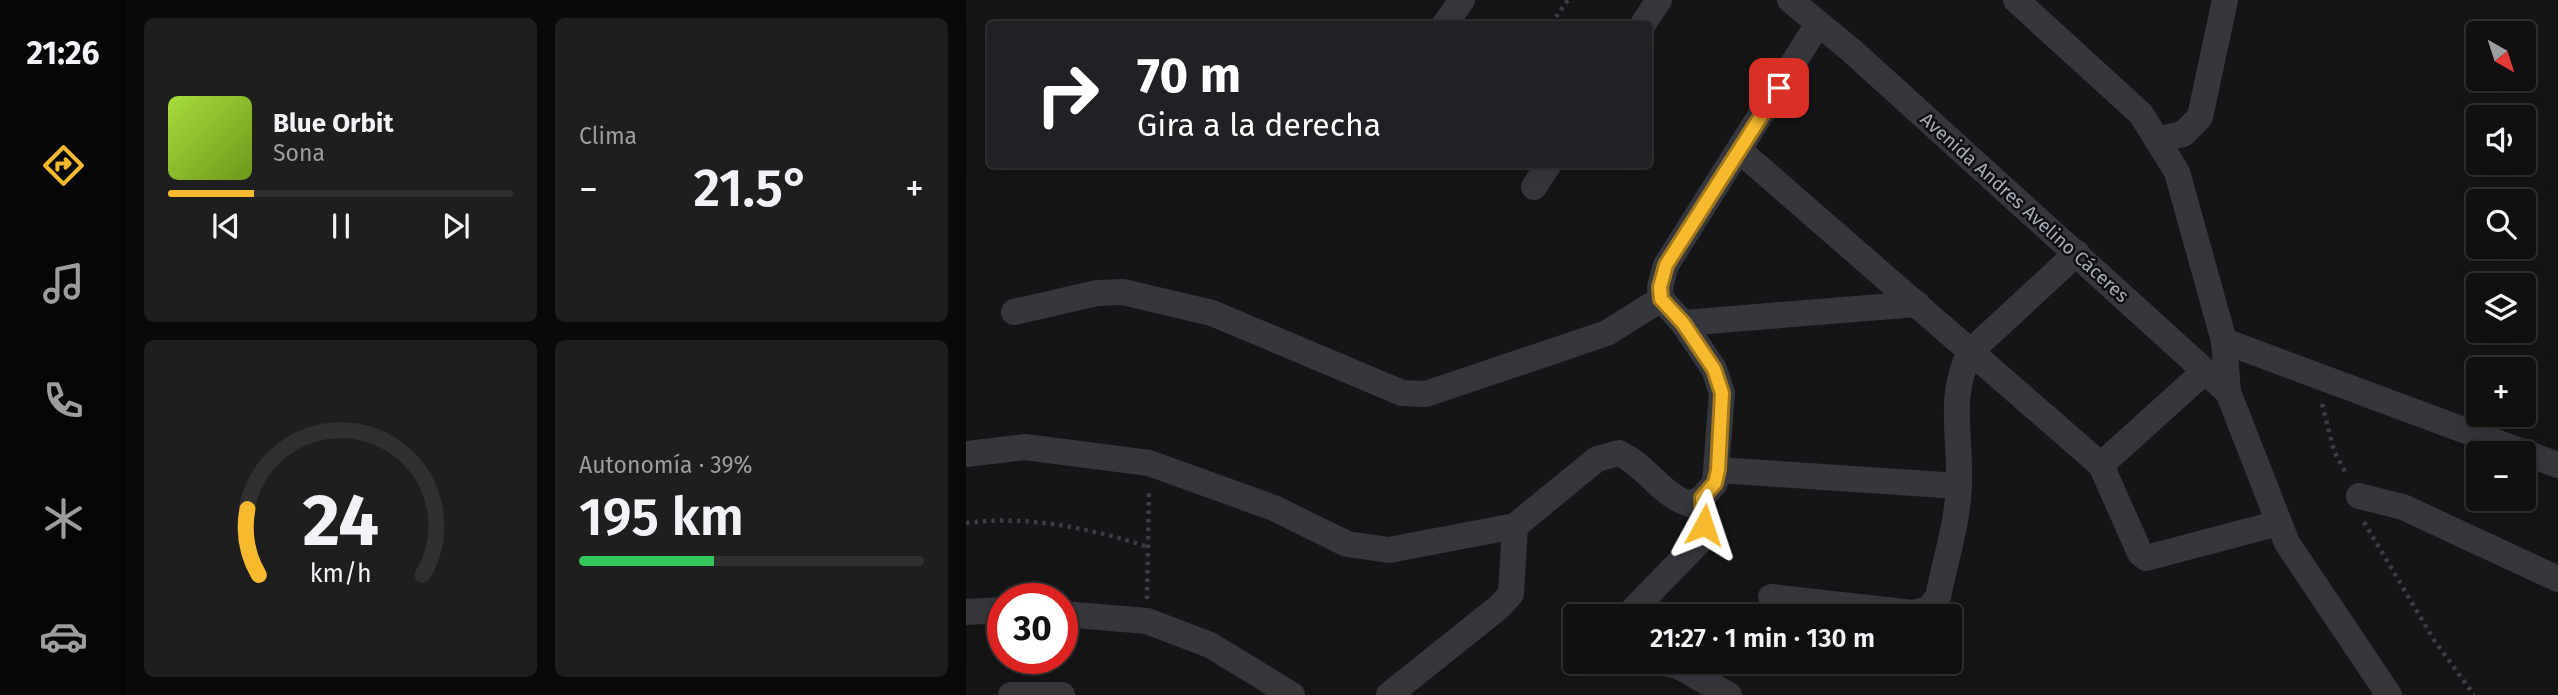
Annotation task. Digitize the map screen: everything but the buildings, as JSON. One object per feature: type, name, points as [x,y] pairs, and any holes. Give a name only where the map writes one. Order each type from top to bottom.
[{"type":"street","points":[[1447,21],[1462,0]]},
{"type":"street","points":[[1645,21],[1659,0]]},
{"type":"street","name":"Avenida Andres Avelino Cáceres","points":[[1790,0],[2077,253],[2228,392]]},
{"type":"street","points":[[2016,0],[2141,114],[2177,172],[2224,341],[2228,392],[2287,544],[2389,695]]},
{"type":"street","points":[[2157,140],[2183,134],[2200,117],[2225,0]]},
{"type":"street","points":[[966,454],[1025,447],[1149,464],[1274,508],[1348,544],[1389,550],[1515,526],[1597,459],[1619,453],[1634,460],[1671,498],[1689,504],[1702,498],[1715,483],[1718,470],[1722,393],[1714,369],[1683,323],[1661,299],[1660,287],[1666,265],[1818,24]]},
{"type":"street","points":[[1740,151],[2101,466],[2140,553],[2146,558],[2279,523]]},
{"type":"street","points":[[1534,187],[1546,168]]},
{"type":"street","points":[[1771,597],[1913,613],[1928,609],[1938,597],[1959,486],[1956,387],[1971,351],[2077,253]]},
{"type":"street","points":[[1014,312],[1084,295],[1123,292],[1212,313],[1402,393],[1413,395],[1426,394],[1608,333],[1661,299]]},
{"type":"street","points":[[1683,323],[1917,304]]},
{"type":"street","points":[[2224,341],[2558,465]]},
{"type":"street","points":[[2101,466],[2205,371]]},
{"type":"street","points":[[1718,470],[1959,486]]},
{"type":"street","points":[[2359,496],[2403,507],[2558,579]]},
{"type":"street","points":[[1638,604],[1698,543],[1704,525],[1702,498]]},
{"type":"street","points":[[1390,695],[1499,607],[1511,594],[1515,526]]},
{"type":"street","points":[[966,612],[987,611]]},
{"type":"street","points":[[1078,615],[1147,621],[1210,645],[1292,695]]},
{"type":"street","points":[[1692,674],[1729,695]]},
{"type":"street","points":[[1011,695],[1062,695]]},
{"type":"path","points":[[1553,21],[1568,0]]},
{"type":"path","points":[[2314,374],[2334,451],[2359,496],[2365,527],[2434,640],[2474,695]]},
{"type":"path","points":[[1147,621],[1149,464]]},
{"type":"path","points":[[966,523],[986,520],[1039,524],[1105,533],[1148,547]]},
{"type":"route","points":[[1704,525],[1702,498],[1715,483],[1718,470],[1722,393],[1714,369],[1683,323],[1661,299],[1660,287],[1666,265],[1779,88]]}]
